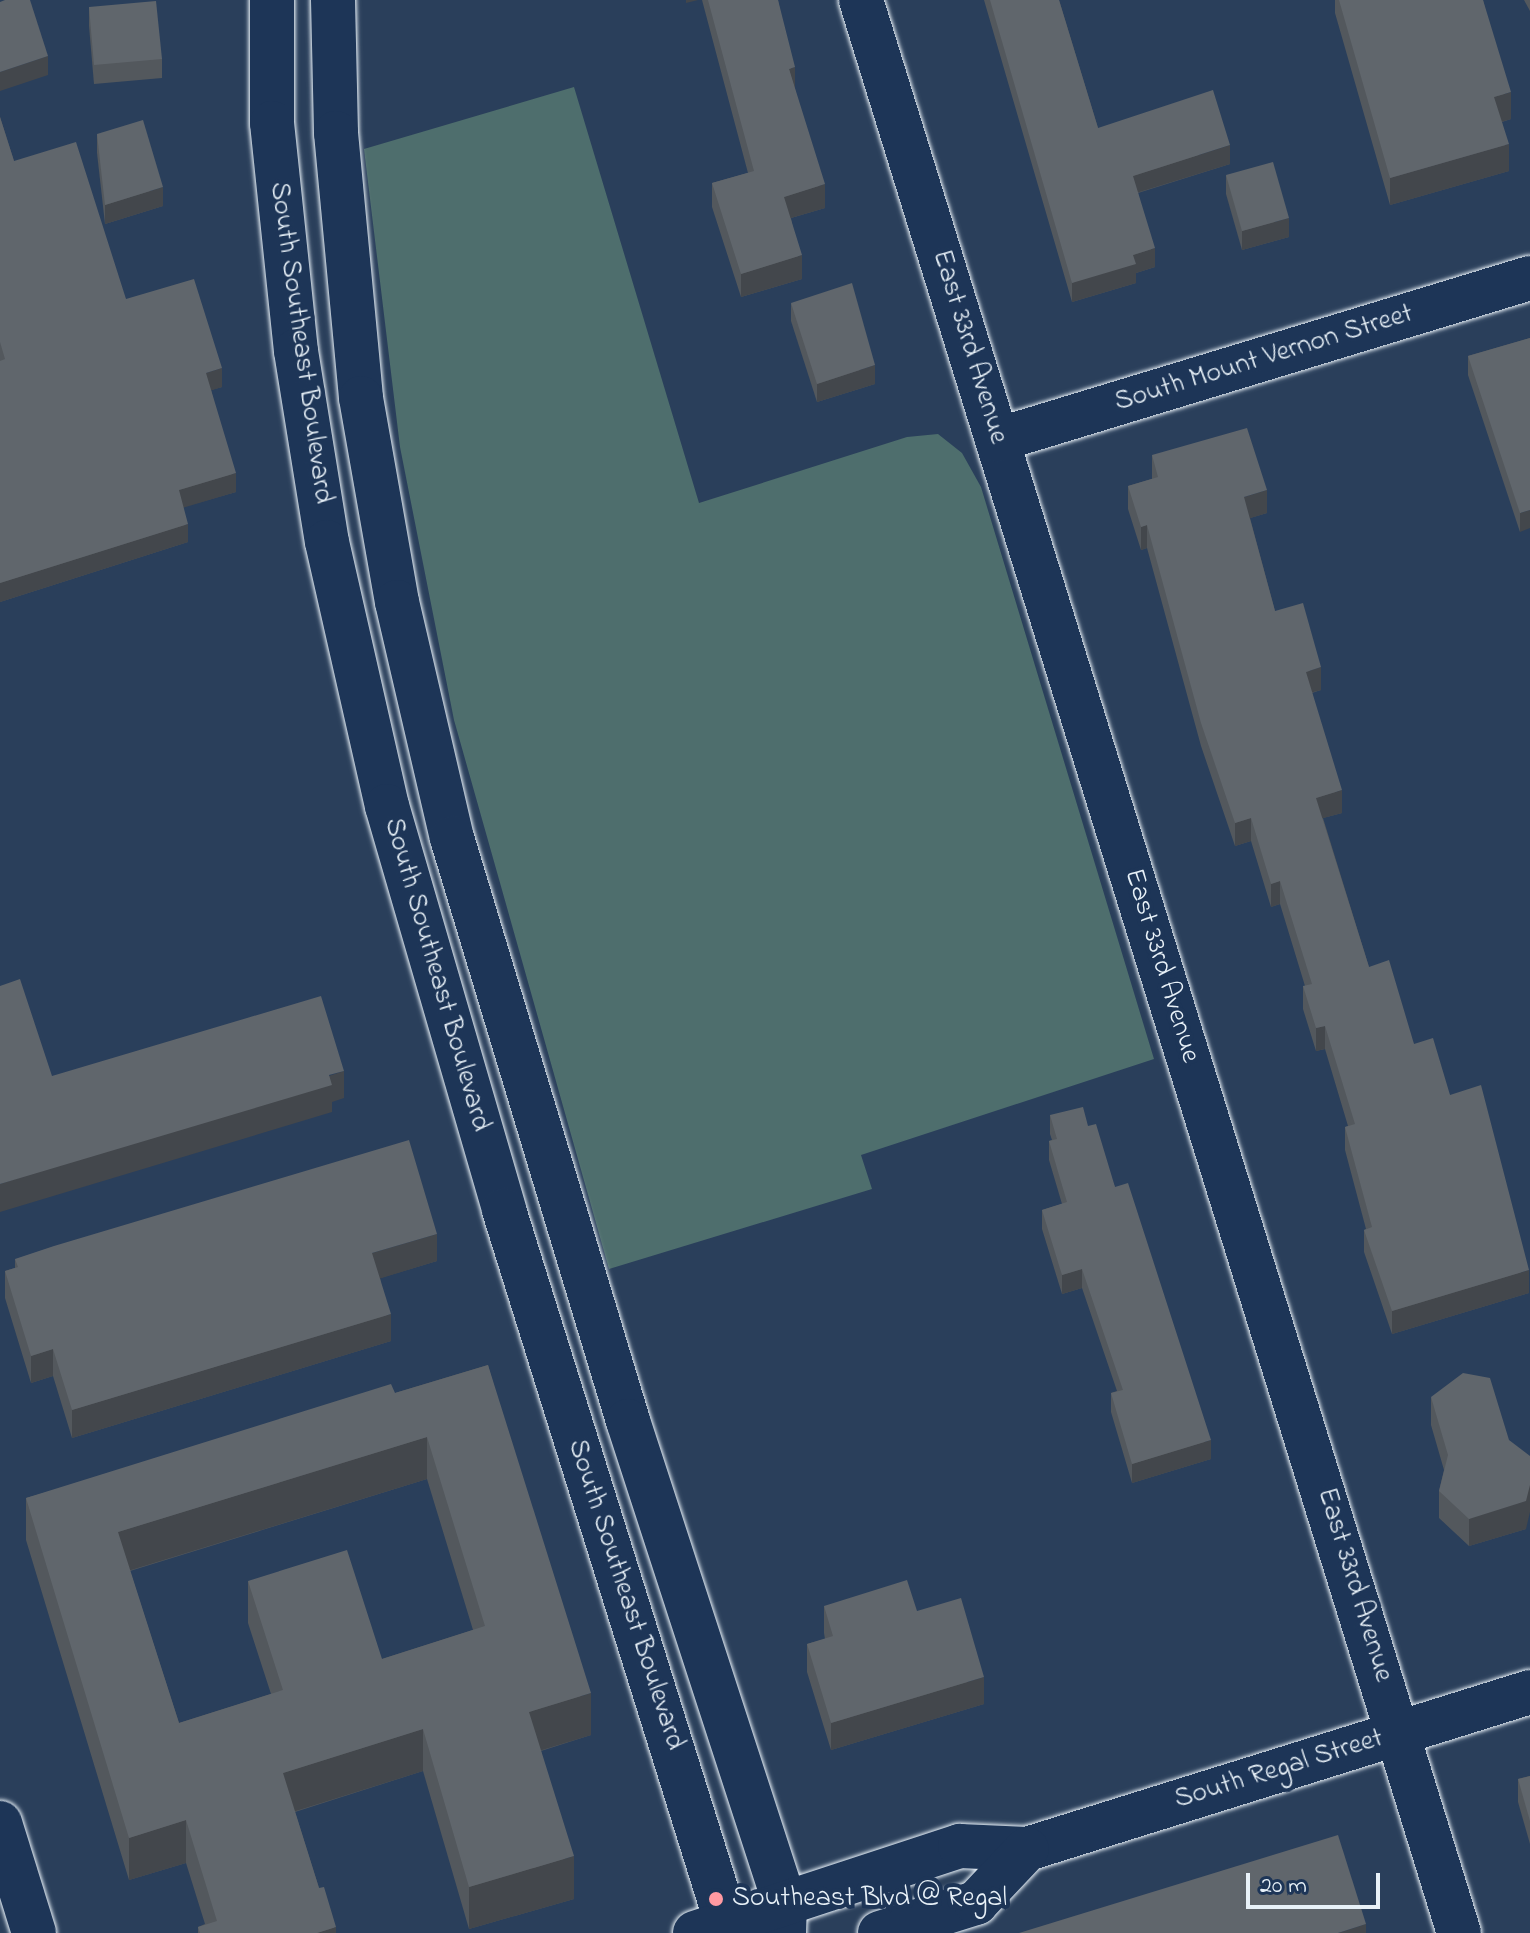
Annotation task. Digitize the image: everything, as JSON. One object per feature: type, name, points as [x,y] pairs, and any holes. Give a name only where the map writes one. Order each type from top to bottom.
[{"type":"main road","name":"South Southeast Boulevard","points":[[272,0],[272,123],[296,351],[327,542],[387,806],[508,1224],[720,1930]]},
{"type":"main road","name":"South Southeast Boulevard","points":[[333,0],[336,133],[361,398],[397,602],[452,838],[628,1421],[784,1919]]},
{"type":"main road","name":"East 33rd Avenue","points":[[861,0],[1400,1732],[1459,1933]]},
{"type":"main road","name":"South Mount Vernon Street","points":[[997,440],[1530,278]]},
{"type":"main road","name":"South Regal Street","points":[[720,1930],[784,1919],[960,1846],[1027,1849],[1530,1692]]},
{"type":"main road","points":[[0,1823],[34,1933]]},
{"type":"main road","name":"South Regal Street","points":[[880,1933],[976,1903],[1027,1849]]},
{"type":"green space","points":[[574,87],[699,503],[907,437],[938,434],[962,453],[981,487],[1154,1059],[861,1155],[872,1189],[609,1269],[454,720],[400,447],[364,149]]},
{"type":"building","points":[[30,0],[48,56],[0,72],[0,2]]},
{"type":"building","points":[[708,0],[778,0],[795,67],[789,69],[825,184],[784,197],[802,255],[741,274],[712,183],[754,171]]},
{"type":"building","points":[[990,0],[1059,0],[1098,128],[1213,90],[1230,145],[1133,176],[1155,248],[1133,255],[1136,264],[1072,283]]},
{"type":"building","points":[[1339,0],[1483,0],[1511,92],[1494,97],[1509,144],[1390,178]]},
{"type":"building","points":[[156,1],[162,59],[94,65],[89,7]]},
{"type":"building","points":[[0,117],[14,161],[76,142],[126,299],[194,279],[222,368],[206,373],[236,473],[179,490],[188,524],[0,583],[0,361],[5,359],[0,342]]},
{"type":"building","points":[[143,120],[163,187],[105,205],[97,134]]},
{"type":"building","points":[[1273,162],[1289,218],[1242,231],[1226,175]]},
{"type":"building","points":[[852,283],[875,365],[817,384],[791,303]]},
{"type":"building","points":[[1530,338],[1530,510],[1520,513],[1468,356]]},
{"type":"building","points":[[1247,428],[1267,490],[1244,497],[1275,611],[1303,603],[1321,667],[1306,672],[1342,790],[1316,798],[1369,967],[1389,960],[1414,1044],[1433,1038],[1450,1095],[1481,1085],[1529,1270],[1392,1311],[1364,1230],[1372,1227],[1345,1127],[1355,1124],[1325,1026],[1316,1028],[1303,986],[1312,984],[1280,881],[1271,884],[1251,818],[1235,823],[1201,723],[1147,525],[1141,527],[1128,486],[1158,477],[1152,455]]},
{"type":"building","points":[[20,979],[52,1076],[321,996],[344,1071],[329,1075],[332,1085],[0,1184],[0,986]]},
{"type":"building","points":[[1083,1107],[1088,1126],[1096,1124],[1115,1187],[1128,1183],[1211,1440],[1132,1464],[1111,1393],[1123,1390],[1082,1269],[1062,1275],[1042,1210],[1067,1202],[1049,1141],[1057,1139],[1050,1115]]},
{"type":"building","points":[[409,1140],[437,1234],[372,1253],[391,1314],[72,1410],[53,1349],[31,1356],[5,1271],[18,1267],[15,1259]]},
{"type":"building","points":[[488,1365],[591,1693],[529,1712],[574,1856],[469,1887],[423,1729],[283,1773],[319,1888],[324,1887],[336,1927],[317,1933],[200,1933],[198,1927],[217,1921],[186,1820],[129,1838],[26,1498],[391,1384],[395,1393]],"holes":[[[427,1437],[485,1626],[382,1659],[347,1550],[248,1581],[283,1690],[179,1723],[118,1532]]]},
{"type":"building","points":[[1463,1373],[1490,1378],[1509,1440],[1530,1456],[1530,1485],[1526,1501],[1469,1519],[1439,1491],[1448,1455],[1431,1397]]},
{"type":"building","points":[[907,1580],[917,1611],[961,1598],[984,1677],[831,1723],[807,1644],[833,1636],[824,1606]]},
{"type":"building","points":[[1530,1776],[1530,1821],[1518,1779]]},
{"type":"building","points":[[1338,1835],[1366,1924],[1338,1933],[1019,1933]]},
{"type":"place","name":"Southeast Blvd @ Regal","points":[[716,1899]]}]
